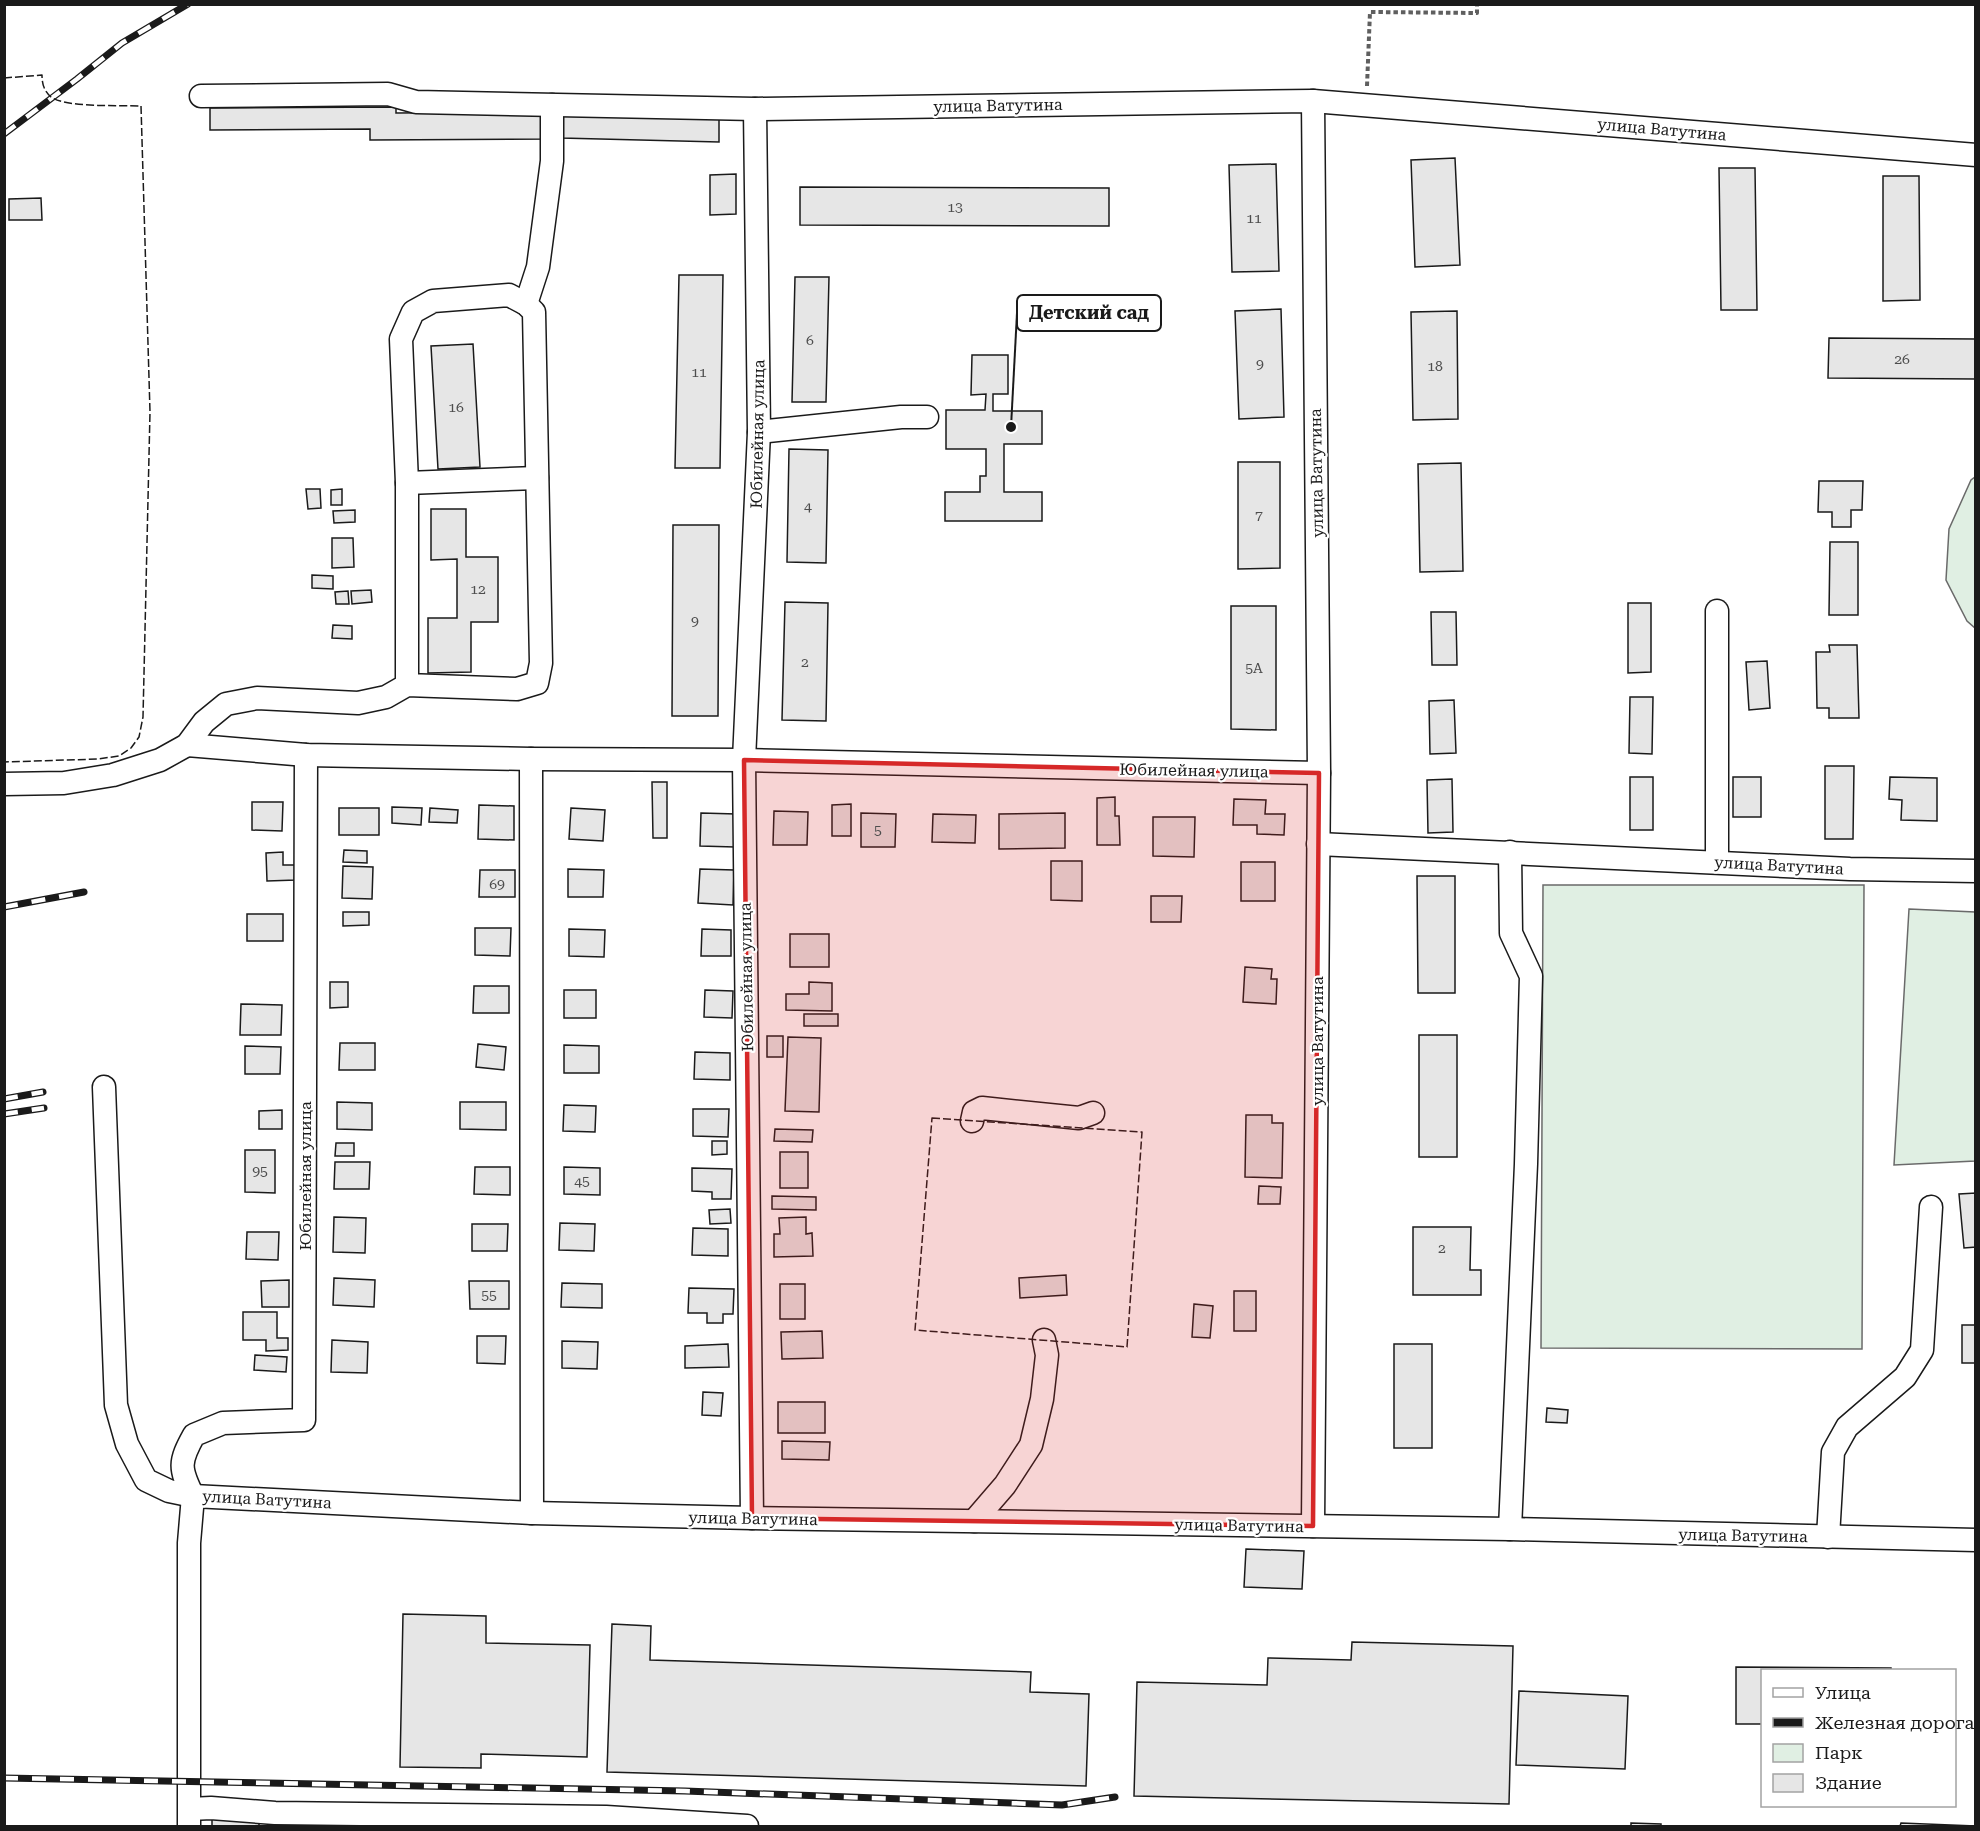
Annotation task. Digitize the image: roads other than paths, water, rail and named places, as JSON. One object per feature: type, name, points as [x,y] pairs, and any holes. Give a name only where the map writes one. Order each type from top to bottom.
[{"type":"street","name":"улица Ватутина","points":[[201,96],[388,94],[416,102],[755,109],[1313,101],[1976,155]]},
{"type":"street","name":"улица Ватутина","points":[[1313,101],[1320,773],[1313,1526]]},
{"type":"street","points":[[526,304],[538,267],[552,161],[552,105]]},
{"type":"street","name":"Юбилейная улица","points":[[752,1518],[744,760],[759,432],[755,109]]},
{"type":"street","points":[[4,784],[64,783],[113,775],[160,760],[187,745],[204,722],[226,704],[257,698],[358,703],[386,698],[407,685],[517,689],[537,683],[541,663],[534,312],[526,304],[508,295],[433,301],[413,312],[401,339],[407,483],[407,685]]},
{"type":"street","points":[[759,432],[901,417],[927,417]]},
{"type":"street","points":[[407,483],[537,478]]},
{"type":"street","points":[[1717,611],[1717,861]]},
{"type":"street","name":"Юбилейная улица","points":[[187,745],[306,755],[744,760],[1320,773]]},
{"type":"street","name":"Юбилейная улица","points":[[193,1496],[183,1477],[182,1456],[194,1435],[223,1423],[304,1420],[306,755]]},
{"type":"street","points":[[531,759],[532,1514]]},
{"type":"street","name":"улица Ватутина","points":[[1318,844],[1850,869],[1976,871]]},
{"type":"street","points":[[1510,852],[1511,933],[1531,976],[1526,1164],[1510,1529]]},
{"type":"street","name":"улица Ватутина","points":[[104,1087],[116,1405],[127,1444],[146,1479],[169,1491],[193,1496],[532,1514],[1510,1529],[1976,1540]]},
{"type":"street","points":[[972,1121],[974,1112],[982,1107],[1079,1118],[1093,1113]]},
{"type":"street","points":[[1828,1537],[1833,1452],[1847,1427],[1905,1377],[1922,1350],[1931,1207]]},
{"type":"street","points":[[974,1521],[1005,1485],[1031,1445],[1042,1400],[1047,1355],[1044,1340]]},
{"type":"street","points":[[193,1496],[189,1543],[189,1818],[211,1808],[275,1813],[606,1817],[747,1827]]},
{"type":"railway","points":[[4,134],[122,43],[188,4]]},
{"type":"railway","points":[[4,907],[84,892]]},
{"type":"railway","points":[[4,1099],[43,1092]]},
{"type":"railway","points":[[4,1114],[44,1108]]},
{"type":"railway","points":[[4,1778],[685,1791],[1062,1805],[1115,1797]]},
{"type":"place","name":"Детский сад","points":[[1011,427]]}]
